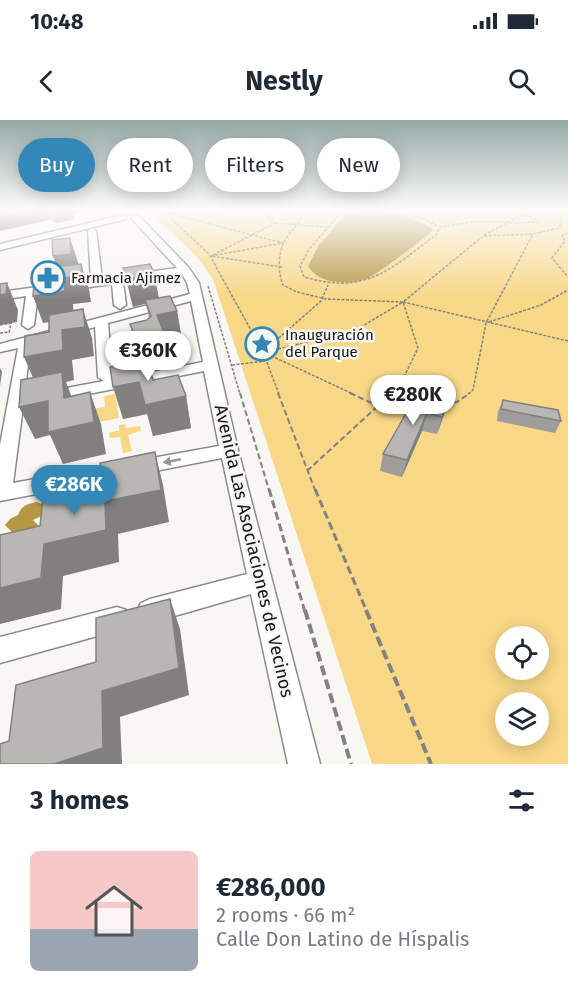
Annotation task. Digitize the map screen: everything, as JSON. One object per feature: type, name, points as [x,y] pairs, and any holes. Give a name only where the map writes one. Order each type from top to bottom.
[{"type":"street","points":[[0,247],[31,239]]},
{"type":"street","points":[[94,239],[101,269],[97,282]]},
{"type":"street","name":"Avenida Las Asociaciones de Vecinos","points":[[159,239],[185,270],[193,284],[229,450],[304,764]]},
{"type":"street","points":[[0,296],[185,270]]},
{"type":"street","points":[[117,280],[120,305]]},
{"type":"street","points":[[28,325],[32,292]]},
{"type":"street","points":[[0,348],[101,321],[139,317],[196,296]]},
{"type":"street","points":[[101,321],[106,377],[134,371],[131,347],[104,352]]},
{"type":"street","points":[[0,343],[43,335],[42,337]]},
{"type":"street","points":[[23,350],[1,493],[229,450]]},
{"type":"street","points":[[16,403],[211,365]]},
{"type":"street","points":[[0,650],[261,581]]},
{"type":"path","points":[[193,239],[211,256],[263,352],[307,471],[431,764]]},
{"type":"path","points":[[211,256],[246,239]]},
{"type":"path","points":[[266,239],[283,243]]},
{"type":"path","points":[[211,256],[283,243],[287,239]]},
{"type":"path","points":[[317,239],[300,266],[304,278],[328,285],[354,284],[377,278],[430,239]]},
{"type":"path","points":[[263,352],[354,331],[403,302],[479,239]]},
{"type":"path","points":[[439,406],[457,402],[473,390],[486,323],[530,239]]},
{"type":"path","points":[[564,239],[566,241],[552,258],[568,277]]},
{"type":"path","points":[[283,243],[282,267],[279,276],[283,285],[300,295],[321,301],[403,302],[486,323],[568,340]]},
{"type":"path","points":[[211,256],[282,267]]},
{"type":"path","points":[[205,281],[232,364],[351,764]]},
{"type":"path","points":[[263,352],[321,301],[328,285]]},
{"type":"path","points":[[486,323],[541,305],[568,290]]},
{"type":"path","points":[[307,471],[400,385],[418,348],[403,302]]},
{"type":"path","points":[[0,325],[11,323],[9,332],[0,333]]},
{"type":"path","points":[[0,333],[9,331]]},
{"type":"path","points":[[263,352],[376,405],[420,407]]},
{"type":"path","points":[[232,364],[266,361]]},
{"type":"shaded area","points":[[178,239],[568,239],[568,764],[372,764],[213,279],[197,257]]},
{"type":"shaded area","points":[[324,239],[422,239],[368,278],[352,282],[327,280],[313,272],[308,266]]},
{"type":"shaded area","points":[[115,394],[119,418],[84,425],[92,409],[105,407],[104,396]]},
{"type":"shaded area","points":[[125,424],[126,428],[140,426],[141,431],[128,435],[132,451],[123,453],[120,437],[110,438],[109,433],[119,430],[119,425]]},
{"type":"shaded area","points":[[37,502],[46,506],[44,515],[33,520],[44,531],[16,536],[5,525],[18,515],[23,507]]},
{"type":"building","points":[[70,239],[71,254],[53,256],[52,240]]},
{"type":"building","points":[[81,264],[83,275],[64,278],[65,291],[33,296],[34,282],[53,279],[53,267]]},
{"type":"building","points":[[150,264],[154,273],[127,280],[123,268]]},
{"type":"building","points":[[7,283],[6,294],[0,295],[0,284]]},
{"type":"building","points":[[170,296],[177,311],[157,315],[164,333],[135,337],[130,324],[147,320],[151,316],[145,300]]},
{"type":"building","points":[[83,309],[85,327],[62,330],[63,350],[24,357],[25,336],[49,332],[49,315]]},
{"type":"building","points":[[147,360],[153,380],[178,375],[186,396],[145,405],[139,382],[113,387],[110,367]]},
{"type":"building","points":[[62,372],[64,398],[90,392],[94,422],[48,432],[48,401],[19,407],[21,380]]},
{"type":"building","points":[[428,395],[448,401],[442,417],[427,413],[407,460],[383,454],[413,401],[423,403]]},
{"type":"building","points":[[503,400],[558,410],[561,421],[501,409]]},
{"type":"building","points":[[155,452],[161,490],[105,501],[106,530],[44,544],[41,578],[0,588],[0,535],[40,526],[43,498],[100,487],[100,463]]},
{"type":"building","points":[[170,599],[179,668],[102,691],[103,748],[54,764],[0,764],[0,744],[9,741],[16,685],[96,662],[96,618]]},
{"type":"place","name":"Farmacia Ajimez","points":[[48,278]]},
{"type":"place","name":"Inauguración del Parque","points":[[262,344]]}]
